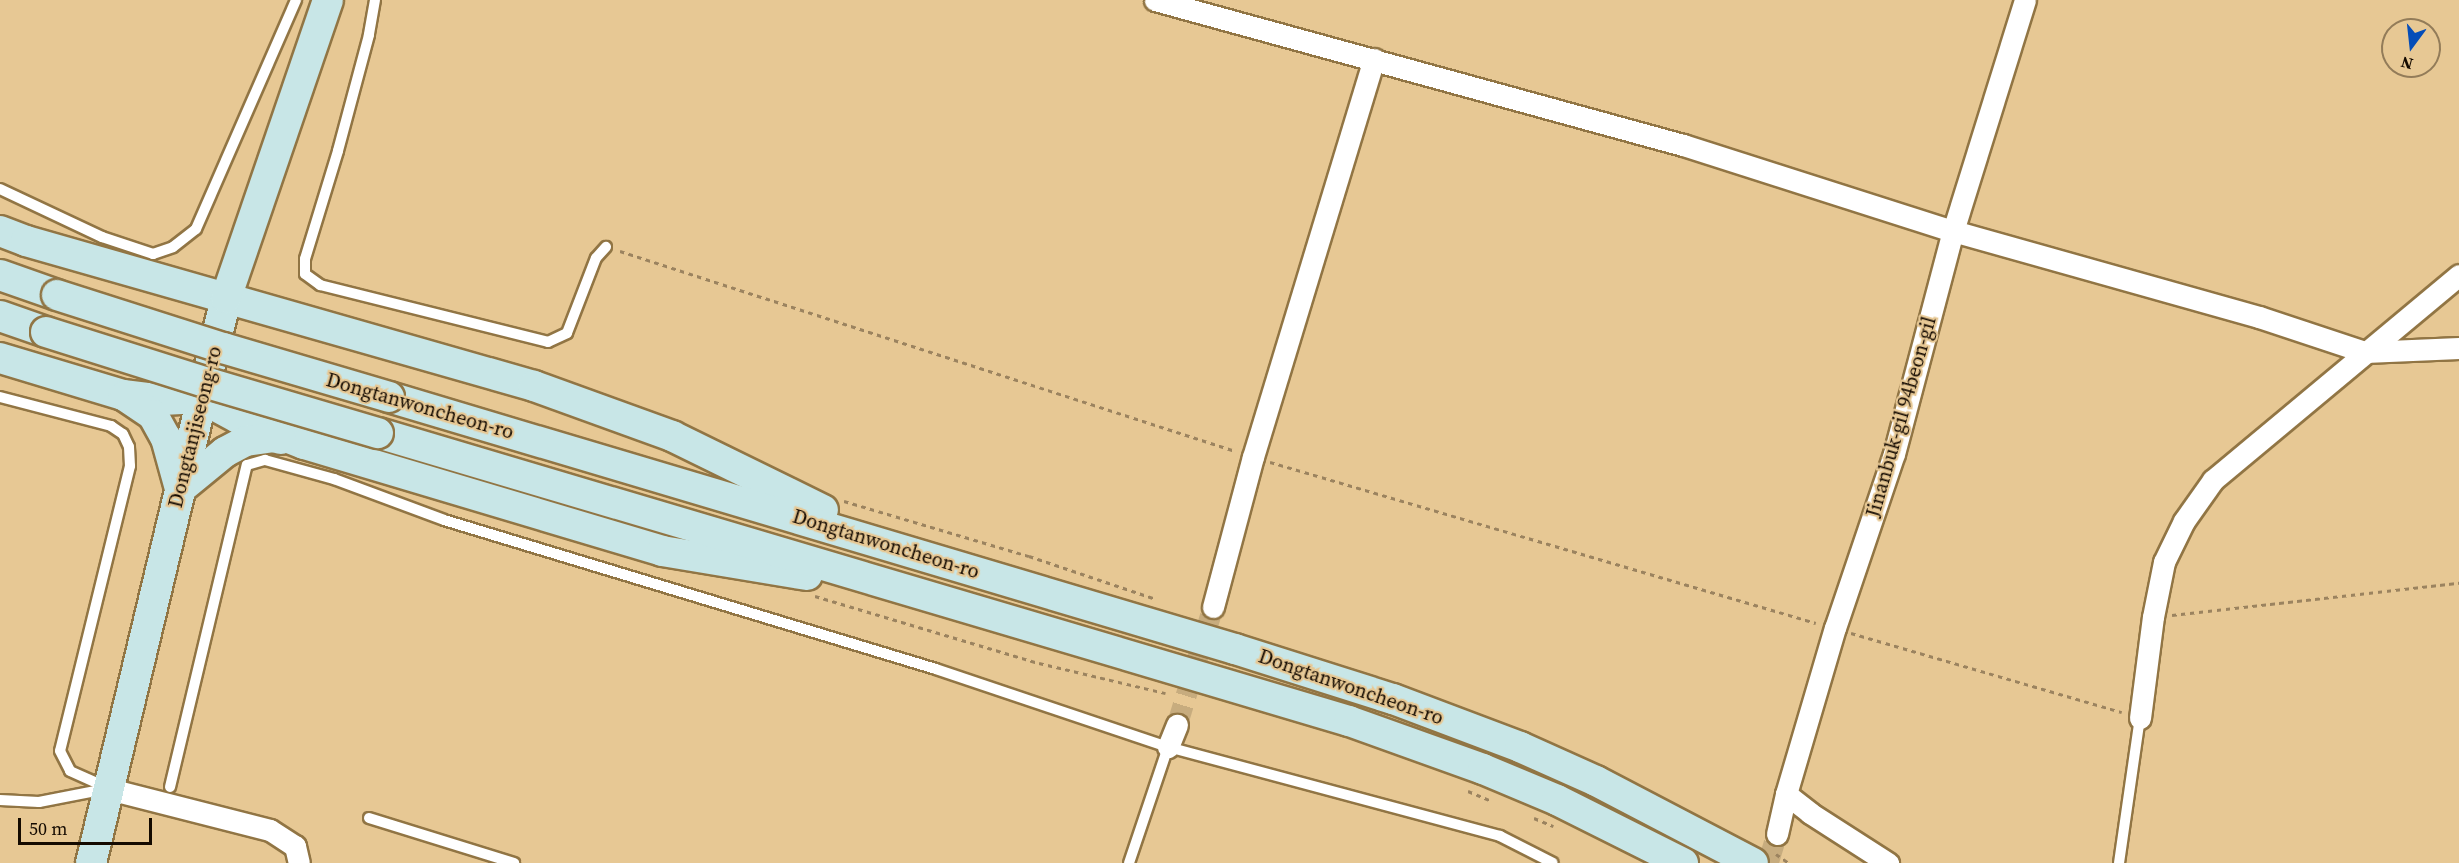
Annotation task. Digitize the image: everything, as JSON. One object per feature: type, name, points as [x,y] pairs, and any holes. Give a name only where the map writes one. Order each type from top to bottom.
[{"type":"main road","name":"Dongtanjiseong-ro","points":[[91,863],[226,298],[328,0]]},
{"type":"main road","points":[[0,231],[26,241],[534,387],[661,432],[747,471],[804,501],[924,555]]},
{"type":"main road","name":"Dongtanwoncheon-ro","points":[[0,275],[223,348],[924,555],[1235,649],[1403,703],[1520,747],[1669,817],[1767,849]]},
{"type":"main road","name":"Dongtanwoncheon-ro","points":[[0,316],[211,384],[915,591],[1360,725],[1483,769],[1557,800],[1683,863]]},
{"type":"main road","points":[[0,358],[123,395],[162,400],[201,398],[238,418],[304,444]]},
{"type":"main road","points":[[123,395],[153,415],[166,438],[180,489],[225,452],[246,441],[273,437],[304,444],[662,551],[915,591]]},
{"type":"street","points":[[1155,0],[1683,145],[1953,231],[2259,317],[2365,352],[2459,348]]},
{"type":"street","name":"Jinanbuk-gil 94beon-gil","points":[[1767,849],[1786,794],[1835,628],[1894,454],[1953,231],[2025,0]]},
{"type":"street","points":[[1213,607],[1253,457],[1374,59]]},
{"type":"street","points":[[2140,718],[2153,617],[2164,562],[2184,521],[2213,480],[2459,275]]},
{"type":"street","points":[[1168,747],[1177,725]]},
{"type":"street","points":[[109,789],[168,794],[270,830],[295,846],[298,863]]},
{"type":"street","points":[[1786,794],[1810,813],[1888,863]]},
{"type":"lane","points":[[0,189],[102,237],[153,254],[173,247],[196,229],[297,0]]},
{"type":"lane","points":[[375,0],[369,35],[345,128],[305,259],[305,274],[320,285],[548,342],[567,333],[596,258],[606,247]]},
{"type":"lane","points":[[0,397],[111,426],[123,434],[129,447],[130,465],[60,751],[70,771],[109,789]]},
{"type":"lane","points":[[168,794],[247,465],[265,460],[334,479],[444,520],[936,669],[1168,747],[1500,836],[1553,863]]},
{"type":"lane","points":[[2119,863],[2140,718]]},
{"type":"lane","points":[[1129,863],[1168,747]]},
{"type":"lane","points":[[0,800],[39,802],[109,789]]},
{"type":"lane","points":[[369,818],[514,863]]},
{"type":"path","points":[[606,247],[1253,457],[2140,718]]},
{"type":"path","points":[[839,500],[1029,556],[1162,601]]},
{"type":"path","points":[[2153,617],[2459,583]]},
{"type":"path","points":[[815,596],[1039,663],[1176,696]]},
{"type":"path","points":[[1462,788],[1502,805]]},
{"type":"path","points":[[1532,817],[1563,831]]},
{"type":"path","points":[[1767,849],[1790,863]]},
{"type":"tunnel","points":[[1177,725],[1213,607]]},
{"type":"tunnel","points":[[1768,863],[1777,834]]}]
